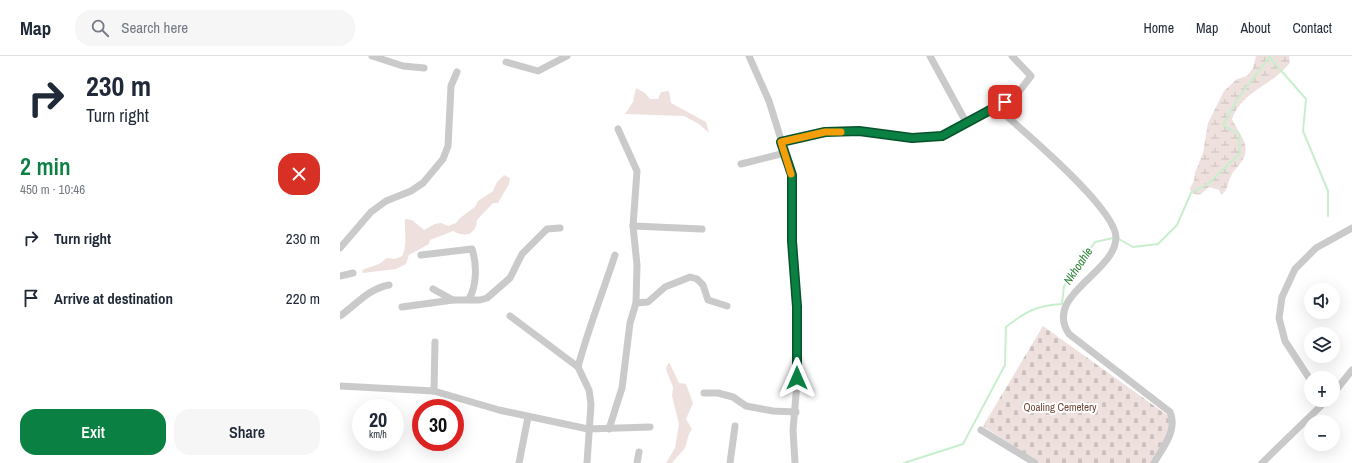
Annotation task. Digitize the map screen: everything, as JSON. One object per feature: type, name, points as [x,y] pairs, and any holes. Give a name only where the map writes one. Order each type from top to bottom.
[{"type":"street","points":[[372,56],[404,66],[424,68]]},
{"type":"street","points":[[506,62],[538,71],[567,56]]},
{"type":"street","points":[[749,56],[769,101],[792,175],[792,241],[797,307],[798,371],[796,412],[793,430],[795,463]]},
{"type":"street","points":[[930,56],[966,122]]},
{"type":"street","points":[[781,142],[825,132],[859,131],[912,138],[942,136],[1014,98],[1031,76],[1012,56]]},
{"type":"street","points":[[340,248],[371,212],[386,201],[412,191],[423,183],[443,159],[448,146],[451,86],[457,72]]},
{"type":"street","points":[[996,107],[1054,158],[1094,201],[1114,229],[1116,238],[1112,254],[1070,298],[1063,316],[1063,322],[1069,334],[1170,412],[1174,420],[1171,434],[1154,463]]},
{"type":"street","points":[[609,429],[622,388],[630,323],[636,303],[637,265],[633,226],[637,171],[618,129]]},
{"type":"street","points":[[741,164],[785,153]]},
{"type":"street","points":[[633,226],[702,229]]},
{"type":"street","points":[[402,308],[453,300],[480,300],[486,298],[510,278],[522,254],[547,229],[560,228]]},
{"type":"street","points":[[1304,371],[1285,341],[1279,318],[1282,297],[1295,269],[1316,248],[1352,228]]},
{"type":"street","points":[[421,256],[472,249],[476,262],[472,294],[469,299]]},
{"type":"street","points":[[578,367],[589,329],[615,255]]},
{"type":"street","points":[[340,276],[353,273]]},
{"type":"street","points":[[636,303],[648,302],[665,287],[690,277],[697,279],[703,285],[708,300],[727,306]]},
{"type":"street","points":[[340,316],[370,291],[378,287],[389,285]]},
{"type":"street","points":[[434,289],[453,300]]},
{"type":"street","points":[[510,316],[578,367],[589,390],[591,404],[588,429],[587,463]]},
{"type":"street","points":[[434,391],[435,342]]},
{"type":"street","points":[[1340,385],[1351,372]]},
{"type":"street","points":[[340,386],[434,391],[471,403],[528,417],[588,429],[650,428]]},
{"type":"street","points":[[704,393],[718,393],[733,397],[746,406],[772,411],[796,412]]},
{"type":"street","points":[[1262,463],[1320,407]]},
{"type":"street","points":[[519,463],[528,417]]},
{"type":"street","points":[[730,463],[735,426]]},
{"type":"street","points":[[982,430],[1035,463]]},
{"type":"street","points":[[637,463],[639,452]]},
{"type":"green space","points":[[1256,56],[1289,56],[1290,63],[1280,73],[1244,100],[1235,112],[1232,119],[1243,140],[1246,150],[1242,161],[1230,177],[1224,193],[1221,195],[1219,190],[1209,187],[1200,195],[1191,193],[1190,188],[1194,181],[1195,173],[1203,153],[1208,123],[1224,91],[1237,79],[1247,76],[1253,68]]},
{"type":"green space","points":[[636,88],[645,93],[650,99],[658,99],[661,92],[669,91],[671,103],[706,122],[709,133],[699,124],[684,116],[625,114],[633,102]]},
{"type":"green space","points":[[504,175],[510,178],[509,184],[498,203],[493,203],[477,220],[475,229],[472,232],[466,235],[453,231],[430,240],[429,244],[409,255],[406,264],[396,269],[363,273],[362,270],[379,264],[387,258],[395,259],[402,256],[405,242],[405,219],[412,220],[424,230],[435,224],[441,223],[448,226],[456,223],[460,218],[475,207],[478,201],[493,191],[497,182]]},
{"type":"green space","name":"Qoaling Cemetery","points":[[1043,326],[1174,420],[1154,463],[1039,463],[983,426]]},
{"type":"green space","points":[[669,362],[679,383],[686,384],[693,403],[686,419],[692,429],[685,448],[672,463],[666,463],[675,448],[679,424],[672,396],[673,387],[666,368]]},
{"type":"waterway","name":"Nkhoahle","points":[[1117,238],[1133,247],[1158,244],[1177,225],[1191,193],[1209,183],[1240,153],[1239,134],[1223,125],[1238,98],[1270,56]]},
{"type":"waterway","points":[[1270,58],[1306,99],[1303,131],[1328,191],[1328,216]]},
{"type":"waterway","name":"Nkhoahle","points":[[904,463],[963,444],[1005,365],[1006,327],[1025,313],[1032,310],[1045,306],[1062,304],[1064,286],[1095,242],[1113,238]]},
{"type":"slow traffic","points":[[791,174],[781,142],[825,132],[841,132]]},
{"type":"route","points":[[797,378],[797,307],[792,241],[792,175],[781,142],[825,132],[859,131],[912,138],[942,136],[1005,102]]}]
